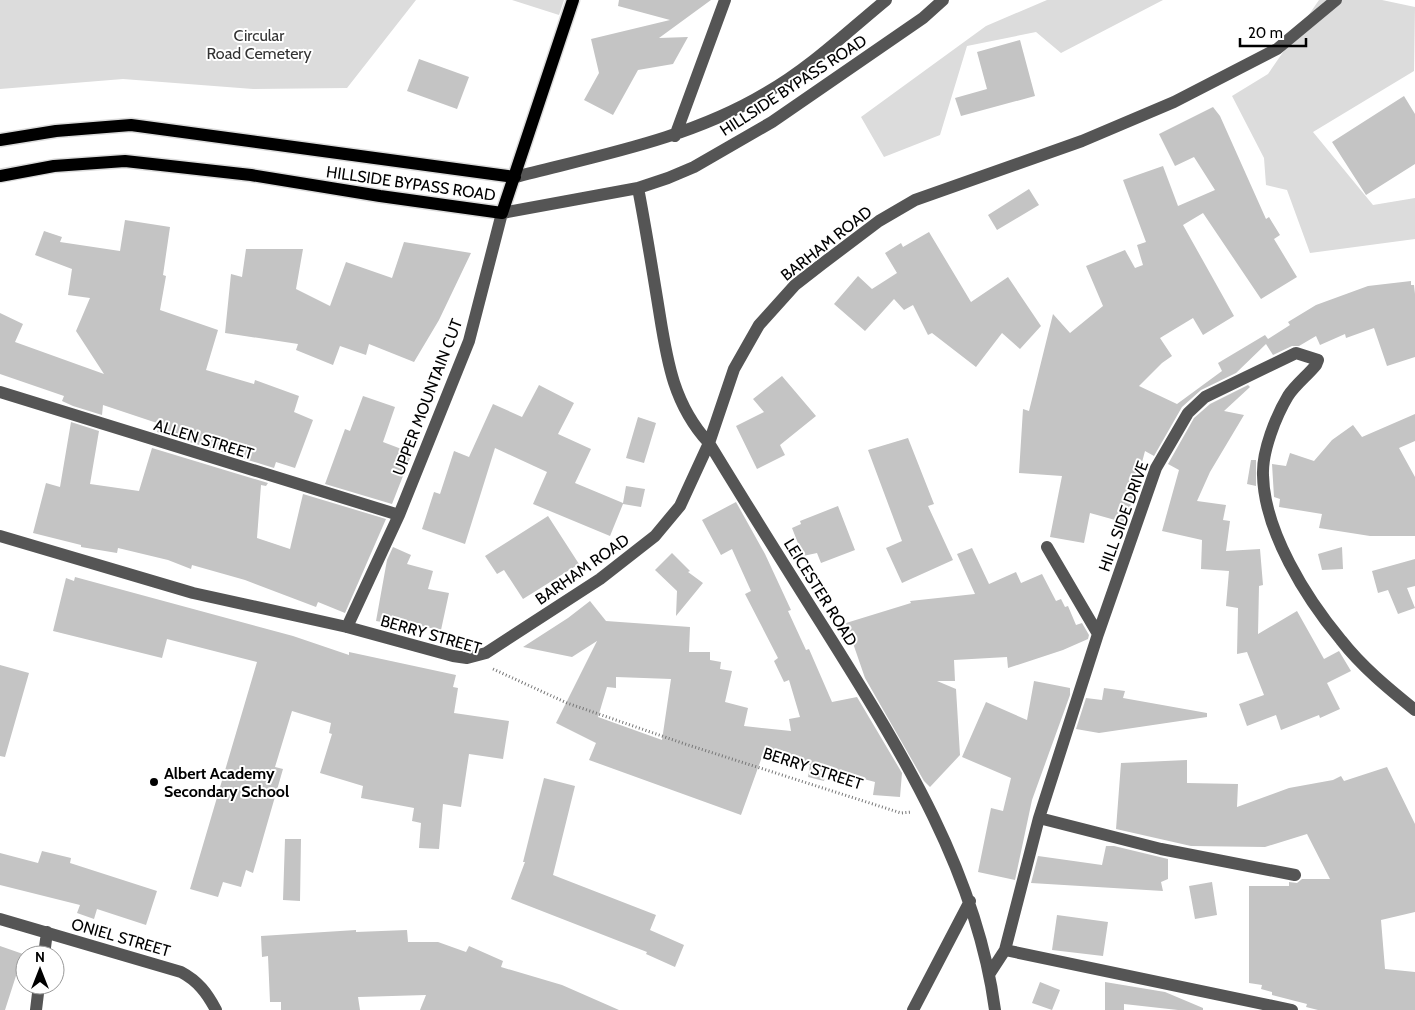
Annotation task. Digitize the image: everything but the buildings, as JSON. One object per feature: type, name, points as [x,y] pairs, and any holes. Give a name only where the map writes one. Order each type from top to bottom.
[{"type":"main road","name":"UPPER MOUNTAIN CUT","points":[[502,213],[573,0]]},
{"type":"main road","name":"HILLSIDE BYPASS ROAD","points":[[0,140],[56,131],[131,125],[515,177]]},
{"type":"main road","name":"HILLSIDE BYPASS ROAD","points":[[0,176],[54,166],[125,161],[251,175],[502,213]]},
{"type":"street","points":[[676,136],[725,0]]},
{"type":"street","name":"HILLSIDE BYPASS ROAD","points":[[515,177],[676,136],[766,94],[806,67],[886,0]]},
{"type":"street","name":"HILLSIDE BYPASS ROAD","points":[[502,213],[638,188],[694,167],[772,122],[924,18],[943,0]]},
{"type":"street","name":"BARHAM ROAD","points":[[467,658],[486,653],[600,579],[654,536],[680,506],[709,443],[734,369],[759,325],[795,285],[879,221],[915,200],[1082,141],[1174,102],[1277,49],[1336,0]]},
{"type":"street","name":"LEICESTER ROAD","points":[[638,188],[670,374],[693,426],[709,443],[882,720],[930,811],[970,901],[990,972],[996,1010]]},
{"type":"street","name":"UPPER MOUNTAIN CUT","points":[[347,627],[399,515],[469,341],[502,213]]},
{"type":"street","name":"HILL SIDE DRIVE","points":[[990,972],[1005,950],[1039,818],[1098,634],[1156,468],[1188,413],[1205,397],[1296,353],[1315,357],[1318,360],[1316,365],[1289,395],[1267,445],[1263,473],[1265,497],[1276,531],[1299,580],[1341,641],[1379,681],[1415,710]]},
{"type":"street","name":"ALLEN STREET","points":[[0,392],[399,515]]},
{"type":"street","name":"BERRY STREET","points":[[0,536],[193,593],[347,627],[452,656],[467,658]]},
{"type":"street","points":[[1047,547],[1098,634]]},
{"type":"street","points":[[1039,818],[1161,850],[1295,875]]},
{"type":"street","points":[[913,1010],[970,901]]},
{"type":"street","name":"ONIEL STREET","points":[[0,920],[181,972],[193,978],[206,992],[216,1010]]},
{"type":"street","points":[[45,945],[47,932]]},
{"type":"street","points":[[1005,950],[1292,1010]]},
{"type":"street","points":[[36,1010],[38,995]]},
{"type":"path","name":"BERRY STREET","points":[[467,658],[567,703],[685,744],[901,813],[930,811]]},
{"type":"green space","name":"Circular Road Cemetery","points":[[0,0],[416,0],[347,88],[253,89],[123,79],[0,89]]},
{"type":"green space","points":[[512,0],[564,0],[559,15]]},
{"type":"green space","points":[[1047,0],[1163,0],[1061,53],[1036,32],[967,46],[940,135],[884,157],[861,117],[986,26]]},
{"type":"green space","points":[[1319,0],[1382,0],[1415,7],[1414,71],[1313,132],[1373,205],[1415,198],[1415,239],[1310,253],[1287,190],[1266,185],[1264,158],[1232,96],[1268,74]]},
{"type":"place","name":"Albert Academy Secondary School","points":[[154,782]]}]
